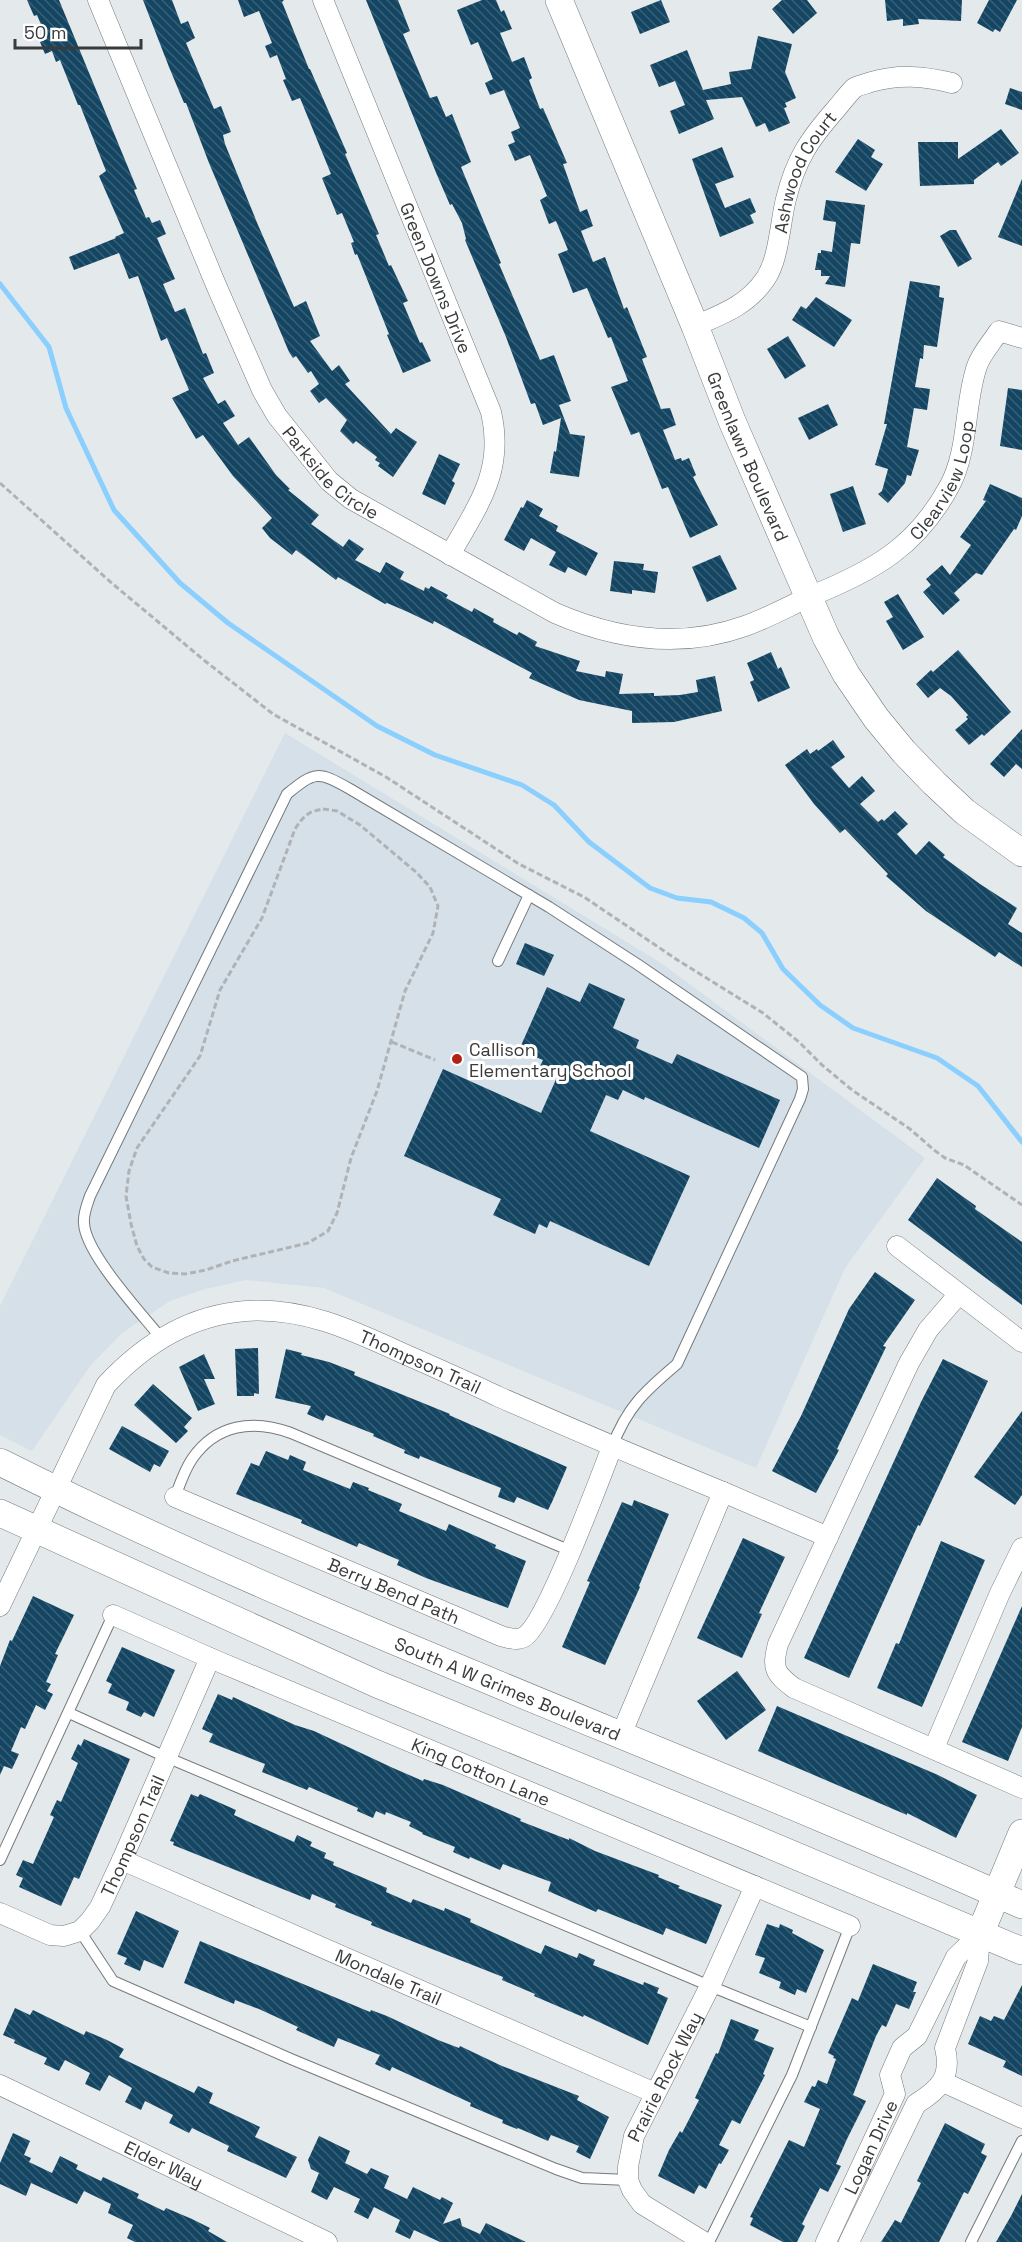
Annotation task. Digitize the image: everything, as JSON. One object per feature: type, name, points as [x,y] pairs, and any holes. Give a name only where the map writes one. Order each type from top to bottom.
[{"type":"main road","name":"Greenlawn Boulevard","points":[[559,0],[695,326],[732,421],[825,637],[846,674],[876,718],[904,752],[965,812],[1022,853]]},
{"type":"main road","name":"South A W Grimes Boulevard","points":[[0,1462],[56,1490],[309,1604],[1022,1905]]},
{"type":"main road","points":[[0,1513],[35,1531],[377,1684],[732,1829],[1022,1951]]},
{"type":"main road","name":"Logan Drive","points":[[980,1934],[1022,1833]]},
{"type":"street","name":"Parkside Circle","points":[[98,0],[262,390],[277,416],[336,487],[363,507],[555,613],[582,625],[611,633],[642,638],[671,639],[716,634],[770,616],[808,598]]},
{"type":"street","name":"Green Downs Drive","points":[[322,0],[491,412],[495,435],[495,459],[489,482],[450,555]]},
{"type":"street","name":"Ashwood Court","points":[[695,326],[735,309],[754,294],[767,277],[774,263],[792,176],[801,156],[812,137],[855,87],[885,78],[907,76],[931,77],[952,83]]},
{"type":"street","name":"Clearview Loop","points":[[808,598],[843,584],[888,559],[919,530],[940,504],[951,482],[959,458],[977,365],[999,331],[1022,338]]},
{"type":"street","points":[[897,1246],[1022,1342]]},
{"type":"street","points":[[958,1294],[928,1330],[909,1363],[778,1644],[773,1663],[779,1677],[794,1688],[1022,1788]]},
{"type":"street","name":"Thompson Trail","points":[[0,1606],[106,1385],[124,1366],[161,1338],[195,1321],[220,1314],[246,1311],[294,1312],[344,1327],[612,1447],[828,1537]]},
{"type":"street","points":[[571,1551],[612,1447]]},
{"type":"street","points":[[621,1734],[723,1492]]},
{"type":"street","name":"Berry Bend Path","points":[[175,1497],[501,1636],[515,1639],[524,1636],[533,1628],[571,1551]]},
{"type":"street","points":[[934,1748],[1000,1593],[1022,1548]]},
{"type":"street","name":"King Cotton Lane","points":[[113,1615],[210,1658],[850,1926]]},
{"type":"street","name":"Thompson Trail","points":[[80,1931],[100,1907],[210,1658]]},
{"type":"street","name":"Mondale Trail","points":[[122,1860],[655,2093]]},
{"type":"street","name":"Prairie Rock Way","points":[[628,2180],[634,2136],[710,1986],[755,1886]]},
{"type":"street","points":[[0,1913],[50,1935],[64,1936],[80,1931]]},
{"type":"street","name":"Logan Drive","points":[[826,2242],[895,2094],[890,2075],[902,2048],[917,2036],[956,1957],[980,1934]]},
{"type":"street","name":"Logan Drive","points":[[849,2242],[916,2104],[931,2095],[943,2082],[948,2061],[945,2048],[978,1961],[980,1934]]},
{"type":"street","points":[[917,2036],[945,2048]]},
{"type":"street","points":[[943,2082],[1022,2118]]},
{"type":"street","name":"Elder Way","points":[[0,2085],[327,2242]]},
{"type":"street","points":[[895,2094],[916,2104]]},
{"type":"street","points":[[628,2180],[642,2204],[704,2242]]},
{"type":"lane","points":[[161,1338],[95,1252],[84,1225],[85,1210],[287,794],[309,776],[322,776],[337,782],[529,895],[637,964],[802,1077],[800,1099],[677,1364],[646,1391],[621,1424],[612,1447]]},
{"type":"lane","points":[[498,961],[529,895]]},
{"type":"lane","points":[[175,1497],[185,1470],[204,1446],[231,1429],[260,1424],[291,1432],[571,1551]]},
{"type":"lane","points":[[0,1860],[113,1615]]},
{"type":"lane","points":[[69,1713],[166,1757],[811,2027]]},
{"type":"lane","points":[[709,2242],[775,2113],[850,1926]]},
{"type":"lane","points":[[80,1931],[113,1982],[556,2169],[582,2178],[628,2180]]},
{"type":"lane","points":[[971,2242],[1022,2141]]},
{"type":"path","points":[[0,483],[114,585],[273,714],[386,777],[519,864],[584,897],[679,961],[763,1013],[852,1090],[910,1129],[933,1150],[964,1165],[1022,1205]]},
{"type":"path","points":[[313,810],[337,811],[360,825],[416,872],[430,887],[436,898],[438,913],[433,933],[405,991],[392,1041],[377,1091],[351,1158],[337,1213],[328,1231],[308,1243],[185,1274],[169,1273],[152,1267],[144,1259],[130,1224],[126,1196],[129,1171],[137,1148],[200,1056],[220,990],[262,918],[295,829],[304,816],[313,810]]},
{"type":"path","points":[[392,1041],[435,1060]]},
{"type":"shaded area","name":"Callison Elementary School","points":[[285,733],[661,963],[925,1158],[845,1268],[756,1468],[324,1288],[246,1280],[205,1289],[170,1301],[122,1333],[90,1366],[32,1451],[0,1435],[0,1306]]},
{"type":"building","points":[[27,0],[59,0],[137,189],[134,190],[146,218],[149,217],[152,223],[160,220],[166,234],[157,238],[175,279],[163,284],[175,312],[185,308],[203,354],[206,353],[214,373],[203,378],[218,404],[225,400],[235,416],[223,423],[238,445],[249,437],[276,475],[290,489],[288,490],[319,515],[311,524],[343,547],[349,539],[364,549],[355,560],[380,573],[386,562],[404,572],[400,579],[424,591],[425,587],[429,589],[431,586],[448,595],[446,598],[472,612],[474,608],[517,635],[519,632],[537,642],[535,646],[580,661],[576,671],[605,677],[606,671],[623,674],[619,694],[654,693],[654,696],[698,692],[696,680],[715,676],[722,711],[674,722],[632,723],[632,711],[579,700],[529,678],[532,673],[434,621],[433,624],[385,604],[338,577],[336,580],[296,550],[292,555],[270,538],[262,528],[272,518],[233,476],[203,435],[196,439],[172,398],[189,390],[167,338],[161,341],[138,276],[129,279],[119,253],[74,270],[69,257],[124,233],[99,176],[106,171],[80,105],[78,105],[60,60],[56,62],[52,51],[45,54],[40,42],[47,39],[37,15],[34,16]]},
{"type":"building","points":[[143,0],[172,0],[181,24],[188,21],[195,38],[186,43],[214,109],[221,106],[231,132],[223,135],[225,144],[258,225],[294,307],[306,301],[320,336],[310,341],[332,371],[339,365],[350,381],[345,384],[391,434],[396,428],[417,442],[393,477],[378,466],[380,463],[375,460],[377,457],[356,441],[353,444],[340,431],[347,420],[326,398],[319,403],[310,391],[319,384],[311,371],[308,373],[296,356],[293,358],[289,352]]},
{"type":"building","points":[[238,0],[284,0],[282,2],[309,69],[347,153],[345,154],[379,234],[376,235],[389,266],[391,265],[408,301],[403,303],[420,343],[422,342],[431,361],[403,373],[357,254],[355,255],[351,243],[354,242],[342,213],[337,215],[322,178],[331,174],[300,98],[292,101],[283,80],[286,79],[277,55],[270,58],[265,46],[272,43],[259,11],[244,17]]},
{"type":"building","points":[[366,0],[398,0],[410,31],[403,34],[430,98],[437,96],[446,117],[452,114],[471,162],[461,167],[501,263],[499,264],[540,360],[554,355],[571,401],[559,405],[570,434],[585,436],[579,477],[550,473],[561,418],[543,425],[535,403],[531,404],[506,337],[465,240],[462,223],[452,204],[450,205],[437,175]]},
{"type":"building","points":[[482,0],[496,0],[501,12],[504,10],[512,29],[500,33],[512,62],[524,57],[532,78],[529,80],[540,109],[543,108],[567,163],[563,164],[580,212],[587,209],[593,226],[581,231],[593,262],[605,257],[624,309],[627,307],[647,357],[642,359],[661,409],[670,408],[676,425],[663,430],[675,460],[681,458],[682,461],[689,458],[696,475],[693,477],[718,525],[690,538],[668,487],[662,489],[639,432],[631,435],[611,387],[628,381],[611,337],[608,338],[587,288],[573,293],[558,254],[568,250],[556,221],[549,224],[540,200],[547,196],[530,155],[515,161],[508,145],[515,142],[511,132],[520,128],[504,90],[490,95],[485,83],[493,79],[478,42],[471,45],[457,10]]},
{"type":"building","points":[[661,0],[670,22],[640,34],[631,12]]},
{"type":"building","points":[[782,0],[807,0],[817,13],[793,34],[772,9]]},
{"type":"building","points":[[885,0],[962,0],[961,21],[918,19],[919,24],[903,26],[903,19],[887,21]]},
{"type":"building","points":[[989,0],[1017,0],[1000,32],[995,29],[993,32],[977,23]]},
{"type":"building","points":[[758,36],[792,44],[785,72],[796,98],[785,103],[787,107],[784,108],[790,123],[769,132],[765,123],[756,127],[742,97],[706,100],[714,119],[679,134],[670,111],[685,105],[675,81],[659,87],[650,65],[687,50],[703,90],[731,84],[729,72],[751,69]]},
{"type":"building","points":[[1010,88],[1022,92],[1022,110],[1005,104]]},
{"type":"building","points":[[1001,129],[1019,153],[1001,166],[998,162],[974,180],[974,184],[920,186],[918,142],[958,142],[958,159]]},
{"type":"building","points":[[858,139],[875,150],[871,157],[883,164],[866,191],[835,172]]},
{"type":"building","points":[[722,147],[734,177],[715,184],[725,208],[750,198],[756,212],[750,215],[754,223],[720,237],[692,159]]},
{"type":"building","points":[[1022,179],[1022,246],[998,237]]},
{"type":"building","points":[[826,200],[865,205],[860,244],[851,243],[845,287],[825,284],[830,276],[821,276],[821,270],[815,270],[818,253],[821,253],[821,250],[832,252],[836,222],[823,220]]},
{"type":"building","points":[[950,230],[956,230],[972,259],[958,267],[940,236]]},
{"type":"building","points":[[910,281],[940,286],[939,297],[944,298],[937,347],[924,345],[923,359],[920,358],[915,387],[930,389],[927,410],[914,408],[907,447],[919,450],[911,476],[907,475],[905,483],[888,503],[878,494],[882,491],[888,469],[875,465],[887,424],[884,424]]},
{"type":"building","points":[[816,297],[852,320],[834,347],[792,320],[801,306],[806,309]]},
{"type":"building","points":[[788,336],[806,366],[785,379],[767,349]]},
{"type":"building","points":[[1008,388],[1022,390],[1022,450],[1000,446]]},
{"type":"building","points":[[828,404],[838,425],[809,440],[798,418]]},
{"type":"building","points":[[439,454],[460,464],[452,481],[455,483],[445,505],[422,494]]},
{"type":"building","points":[[990,484],[1022,498],[1022,516],[1016,530],[1014,529],[982,575],[976,573],[954,593],[960,600],[943,615],[923,592],[931,585],[926,579],[942,565],[950,575],[971,545],[960,537],[986,501],[983,500]]},
{"type":"building","points":[[853,486],[866,524],[843,532],[830,494]]},
{"type":"building","points":[[527,500],[543,509],[539,516],[558,526],[556,531],[598,553],[586,576],[568,567],[565,573],[549,565],[556,552],[531,538],[524,551],[504,540]]},
{"type":"building","points":[[720,555],[737,589],[707,602],[692,567]]},
{"type":"building","points":[[614,561],[644,564],[643,570],[658,572],[655,593],[632,590],[632,594],[610,591]]},
{"type":"building","points":[[898,594],[924,637],[903,650],[886,621],[893,617],[884,602]]},
{"type":"building","points":[[958,650],[1011,712],[984,736],[982,734],[969,745],[955,730],[968,719],[966,717],[968,715],[951,696],[940,688],[928,698],[916,684]]},
{"type":"building","points":[[771,652],[778,669],[781,667],[790,688],[758,702],[750,682],[754,680],[747,663]]},
{"type":"building","points":[[1022,729],[1022,769],[1016,764],[1004,777],[990,764]]},
{"type":"building","points":[[833,740],[845,757],[831,767],[849,788],[862,776],[875,791],[860,804],[878,822],[882,819],[884,821],[895,811],[908,824],[897,834],[916,855],[929,841],[945,855],[943,857],[1017,908],[1008,924],[1022,933],[1022,967],[999,952],[995,957],[926,911],[886,876],[888,874],[845,829],[840,833],[814,804],[785,765],[807,749],[810,754]]},
{"type":"building","points":[[525,943],[554,955],[544,976],[516,964]]},
{"type":"building","points":[[589,983],[625,999],[613,1028],[639,1040],[636,1048],[672,1064],[677,1054],[780,1100],[759,1148],[645,1097],[644,1100],[623,1090],[618,1100],[606,1095],[590,1131],[690,1176],[649,1266],[550,1221],[547,1228],[539,1224],[535,1234],[493,1215],[501,1199],[404,1156],[443,1069],[541,1113],[558,1075],[540,1066],[543,1060],[519,1050],[547,987],[580,1002]]},
{"type":"building","points":[[937,1178],[976,1206],[975,1209],[1022,1242],[1022,1305],[908,1220]]},
{"type":"building","points":[[875,1272],[915,1300],[883,1346],[886,1347],[837,1449],[839,1450],[816,1493],[772,1471],[801,1416],[849,1309]]},
{"type":"building","points":[[258,1348],[259,1394],[237,1396],[235,1349]]},
{"type":"building","points":[[286,1349],[355,1372],[354,1375],[450,1414],[567,1467],[548,1510],[517,1497],[514,1503],[498,1497],[501,1488],[420,1456],[419,1459],[404,1453],[405,1450],[373,1436],[374,1434],[326,1415],[323,1421],[307,1414],[311,1406],[275,1398]]},
{"type":"building","points":[[204,1354],[215,1379],[204,1379],[215,1404],[198,1411],[179,1367]]},
{"type":"building","points":[[943,1359],[988,1381],[920,1526],[918,1525],[849,1678],[804,1658],[921,1402]]},
{"type":"building","points":[[153,1384],[192,1418],[184,1427],[188,1431],[176,1443],[134,1405]]},
{"type":"building","points":[[1022,1411],[1022,1495],[1015,1505],[974,1477]]},
{"type":"building","points":[[122,1426],[169,1451],[160,1467],[154,1464],[150,1472],[109,1449]]},
{"type":"building","points":[[266,1451],[288,1460],[290,1455],[306,1462],[303,1470],[350,1489],[353,1482],[369,1488],[368,1490],[402,1504],[399,1511],[446,1531],[449,1524],[526,1561],[508,1608],[426,1578],[397,1565],[399,1560],[359,1543],[357,1547],[301,1523],[302,1520],[236,1494],[251,1463],[259,1466]]},
{"type":"building","points":[[634,1500],[669,1514],[605,1665],[562,1647],[590,1582],[587,1581],[622,1502],[632,1506]]},
{"type":"building","points":[[743,1538],[785,1557],[759,1613],[762,1614],[742,1658],[697,1638]]},
{"type":"building","points":[[941,1541],[985,1560],[922,1707],[877,1688],[896,1643],[899,1644]]},
{"type":"building","points":[[33,1596],[74,1615],[55,1654],[58,1655],[46,1682],[51,1684],[47,1691],[53,1694],[45,1710],[36,1705],[25,1729],[21,1727],[11,1751],[19,1754],[12,1769],[4,1766],[0,1775],[0,1666],[10,1640],[12,1641]]},
{"type":"building","points":[[1022,1606],[1022,1727],[1008,1761],[962,1742]]},
{"type":"building","points":[[122,1647],[175,1670],[154,1717],[144,1712],[141,1717],[126,1710],[129,1702],[108,1693],[112,1684],[106,1681]]},
{"type":"building","points":[[737,1671],[766,1710],[726,1740],[697,1701]]},
{"type":"building","points":[[218,1694],[232,1700],[233,1697],[423,1781],[424,1779],[443,1785],[521,1819],[520,1821],[569,1840],[569,1838],[595,1851],[659,1875],[658,1877],[680,1886],[678,1888],[722,1905],[706,1944],[666,1928],[663,1935],[598,1909],[596,1912],[548,1891],[551,1882],[503,1864],[500,1870],[453,1852],[455,1847],[422,1834],[409,1826],[411,1822],[386,1812],[385,1815],[376,1811],[373,1818],[357,1811],[358,1808],[309,1787],[307,1790],[262,1772],[265,1764],[209,1742],[213,1734],[202,1729]]},
{"type":"building","points":[[777,1706],[938,1775],[977,1795],[956,1838],[907,1813],[907,1815],[758,1751]]},
{"type":"building","points":[[84,1739],[130,1759],[79,1879],[74,1877],[61,1906],[19,1887],[23,1878],[16,1875],[23,1860],[33,1864],[54,1817],[50,1815],[57,1800],[61,1802],[78,1763],[71,1759],[78,1744],[81,1746]]},
{"type":"building","points":[[191,1794],[198,1797],[200,1794],[236,1810],[234,1815],[294,1842],[297,1835],[312,1842],[310,1846],[326,1853],[324,1858],[334,1862],[333,1865],[387,1888],[386,1892],[411,1903],[413,1899],[444,1911],[445,1908],[471,1919],[470,1922],[541,1954],[545,1945],[577,1958],[579,1953],[595,1960],[593,1965],[643,1985],[644,1982],[659,1988],[657,1993],[668,1998],[648,2045],[584,2015],[583,2017],[534,1996],[535,1994],[502,1980],[503,1977],[371,1925],[372,1922],[335,1907],[336,1904],[312,1894],[310,1900],[173,1845],[174,1842],[170,1841]]},
{"type":"building","points":[[136,1911],[179,1931],[163,1968],[144,1960],[140,1971],[124,1964],[127,1958],[117,1954]]},
{"type":"building","points":[[767,1924],[779,1928],[780,1924],[824,1950],[806,1993],[797,1989],[795,1995],[779,1988],[781,1982],[759,1973],[765,1958],[755,1955]]},
{"type":"building","points":[[200,1941],[579,2096],[577,2100],[609,2117],[590,2159],[576,2152],[579,2146],[551,2135],[548,2141],[502,2123],[503,2120],[470,2106],[471,2103],[392,2067],[390,2071],[375,2064],[380,2055],[338,2038],[334,2047],[296,2030],[298,2027],[259,2009],[235,2000],[234,2004],[184,1983]]},
{"type":"building","points":[[873,1964],[917,1982],[913,1992],[916,1992],[909,2009],[896,2004],[886,2027],[882,2025],[876,2036],[853,2095],[866,2101],[836,2164],[841,2166],[828,2192],[820,2188],[802,2224],[805,2226],[797,2242],[783,2242],[750,2225],[753,2218],[750,2217],[789,2140],[804,2147],[820,2109],[804,2102],[812,2086],[815,2087],[818,2080],[827,2084],[836,2059],[828,2053],[852,1998],[858,2001]]},
{"type":"building","points":[[1022,1985],[1022,2076],[1003,2067],[1006,2061],[968,2044],[980,2016],[991,2021],[994,2016],[1004,2020]]},
{"type":"building","points":[[15,2008],[30,2015],[33,2010],[84,2035],[86,2031],[107,2040],[124,2049],[119,2057],[194,2093],[198,2086],[213,2093],[209,2103],[260,2127],[255,2137],[297,2157],[286,2178],[227,2151],[229,2146],[192,2128],[189,2133],[169,2123],[173,2115],[145,2101],[141,2110],[125,2102],[132,2088],[109,2075],[100,2091],[85,2084],[90,2073],[65,2060],[59,2071],[44,2064],[47,2058],[14,2043],[15,2040],[3,2035]]},
{"type":"building","points":[[731,2019],[759,2030],[754,2040],[774,2048],[763,2074],[765,2075],[740,2124],[732,2120],[719,2145],[729,2150],[721,2164],[719,2163],[706,2189],[699,2185],[694,2194],[658,2176],[669,2150],[680,2131],[682,2133],[699,2100],[695,2098],[716,2053],[718,2054]]},
{"type":"building","points":[[945,2123],[985,2144],[981,2153],[987,2156],[968,2194],[964,2192],[939,2242],[881,2242],[895,2220],[901,2223],[921,2183],[917,2181]]},
{"type":"building","points":[[13,2133],[30,2141],[24,2155],[31,2158],[29,2162],[52,2173],[60,2156],[78,2165],[76,2169],[101,2181],[103,2177],[139,2194],[137,2198],[164,2211],[166,2208],[210,2228],[208,2231],[227,2242],[135,2242],[127,2238],[133,2225],[108,2213],[111,2204],[84,2191],[77,2204],[31,2183],[26,2196],[0,2184],[0,2163]]},
{"type":"building","points":[[319,2136],[350,2151],[345,2163],[367,2174],[371,2168],[389,2176],[384,2188],[407,2199],[413,2187],[440,2200],[442,2197],[453,2203],[443,2224],[460,2218],[462,2226],[480,2234],[486,2223],[526,2242],[440,2242],[414,2230],[410,2239],[395,2232],[400,2220],[374,2207],[368,2219],[354,2212],[360,2199],[334,2187],[327,2200],[311,2192],[319,2173],[311,2169],[308,2160]]},
{"type":"building","points":[[1022,2194],[1022,2242],[996,2242],[1011,2216]]},
{"type":"waterway","points":[[0,284],[49,347],[66,408],[114,510],[180,583],[228,623],[377,726],[435,755],[522,785],[554,805],[589,842],[650,888],[677,898],[711,902],[744,918],[762,933],[783,969],[820,1005],[853,1028],[937,1058],[978,1086],[1022,1142]]},
{"type":"place","name":"Callison Elementary School","points":[[457,1059]]}]
